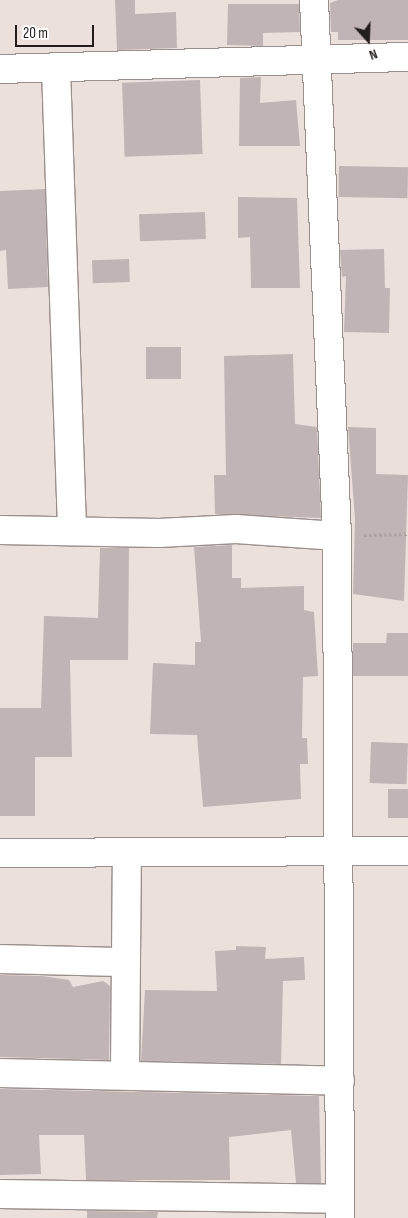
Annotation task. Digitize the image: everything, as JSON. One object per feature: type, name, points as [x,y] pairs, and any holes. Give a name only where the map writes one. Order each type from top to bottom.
[{"type":"street","points":[[0,1194],[340,1208],[336,852],[337,536],[313,58],[314,0]]},
{"type":"street","points":[[0,69],[56,69],[313,58],[408,57]]},
{"type":"street","points":[[56,69],[72,531]]},
{"type":"street","points":[[0,530],[236,529],[337,536]]},
{"type":"street","points":[[0,853],[408,851]]},
{"type":"street","points":[[125,1073],[127,852]]},
{"type":"street","points":[[0,959],[125,962]]},
{"type":"street","points":[[0,1073],[125,1073],[340,1081]]},
{"type":"path","points":[[337,536],[408,534]]},
{"type":"building","points":[[115,0],[135,0],[135,14],[176,12],[177,48],[117,50]]},
{"type":"building","points":[[338,0],[408,0],[408,40],[338,40],[338,32],[331,32],[330,3]]},
{"type":"building","points":[[228,4],[299,4],[300,32],[263,33],[263,46],[227,45]]},
{"type":"building","points":[[261,77],[260,103],[296,100],[300,146],[239,146],[240,78]]},
{"type":"building","points":[[200,80],[203,154],[125,157],[122,83]]},
{"type":"building","points":[[339,166],[408,167],[407,198],[338,197]]},
{"type":"building","points":[[45,189],[48,287],[8,289],[6,250],[0,251],[0,191]]},
{"type":"building","points":[[238,197],[297,198],[300,288],[251,288],[250,237],[238,238]]},
{"type":"building","points":[[205,212],[206,239],[140,241],[139,214]]},
{"type":"building","points":[[384,249],[385,288],[390,288],[389,333],[344,332],[346,276],[342,277],[340,250]]},
{"type":"building","points":[[129,259],[130,282],[93,283],[92,260]]},
{"type":"building","points":[[146,347],[181,347],[181,379],[146,379]]},
{"type":"building","points":[[293,354],[295,424],[317,427],[321,518],[215,514],[214,475],[226,475],[224,356]]},
{"type":"building","points":[[348,427],[376,428],[376,474],[408,475],[404,601],[353,594],[355,519]]},
{"type":"building","points":[[232,545],[232,578],[241,578],[241,588],[304,586],[304,610],[314,612],[318,676],[303,677],[302,738],[307,738],[308,764],[300,764],[301,799],[203,807],[197,735],[150,734],[153,663],[195,665],[195,642],[201,642],[194,547]]},
{"type":"building","points":[[100,548],[129,548],[128,660],[70,660],[72,757],[35,757],[35,816],[0,816],[0,708],[41,708],[44,616],[98,618]]},
{"type":"building","points":[[387,633],[408,633],[408,676],[353,676],[353,643],[386,643]]},
{"type":"building","points":[[371,742],[408,743],[407,784],[370,783]]},
{"type":"building","points":[[388,789],[408,789],[408,818],[388,818]]},
{"type":"building","points":[[236,946],[266,947],[265,959],[304,957],[305,980],[283,981],[281,1064],[141,1061],[145,990],[217,991],[215,951],[236,950]]},
{"type":"building","points":[[0,975],[42,976],[69,980],[73,987],[103,981],[110,986],[109,1060],[0,1057]]},
{"type":"building","points":[[0,1089],[319,1096],[321,1183],[296,1183],[291,1130],[229,1137],[230,1180],[86,1180],[84,1135],[39,1135],[41,1174],[0,1175]]},
{"type":"building","points":[[87,1211],[158,1212],[157,1218],[87,1218]]}]
